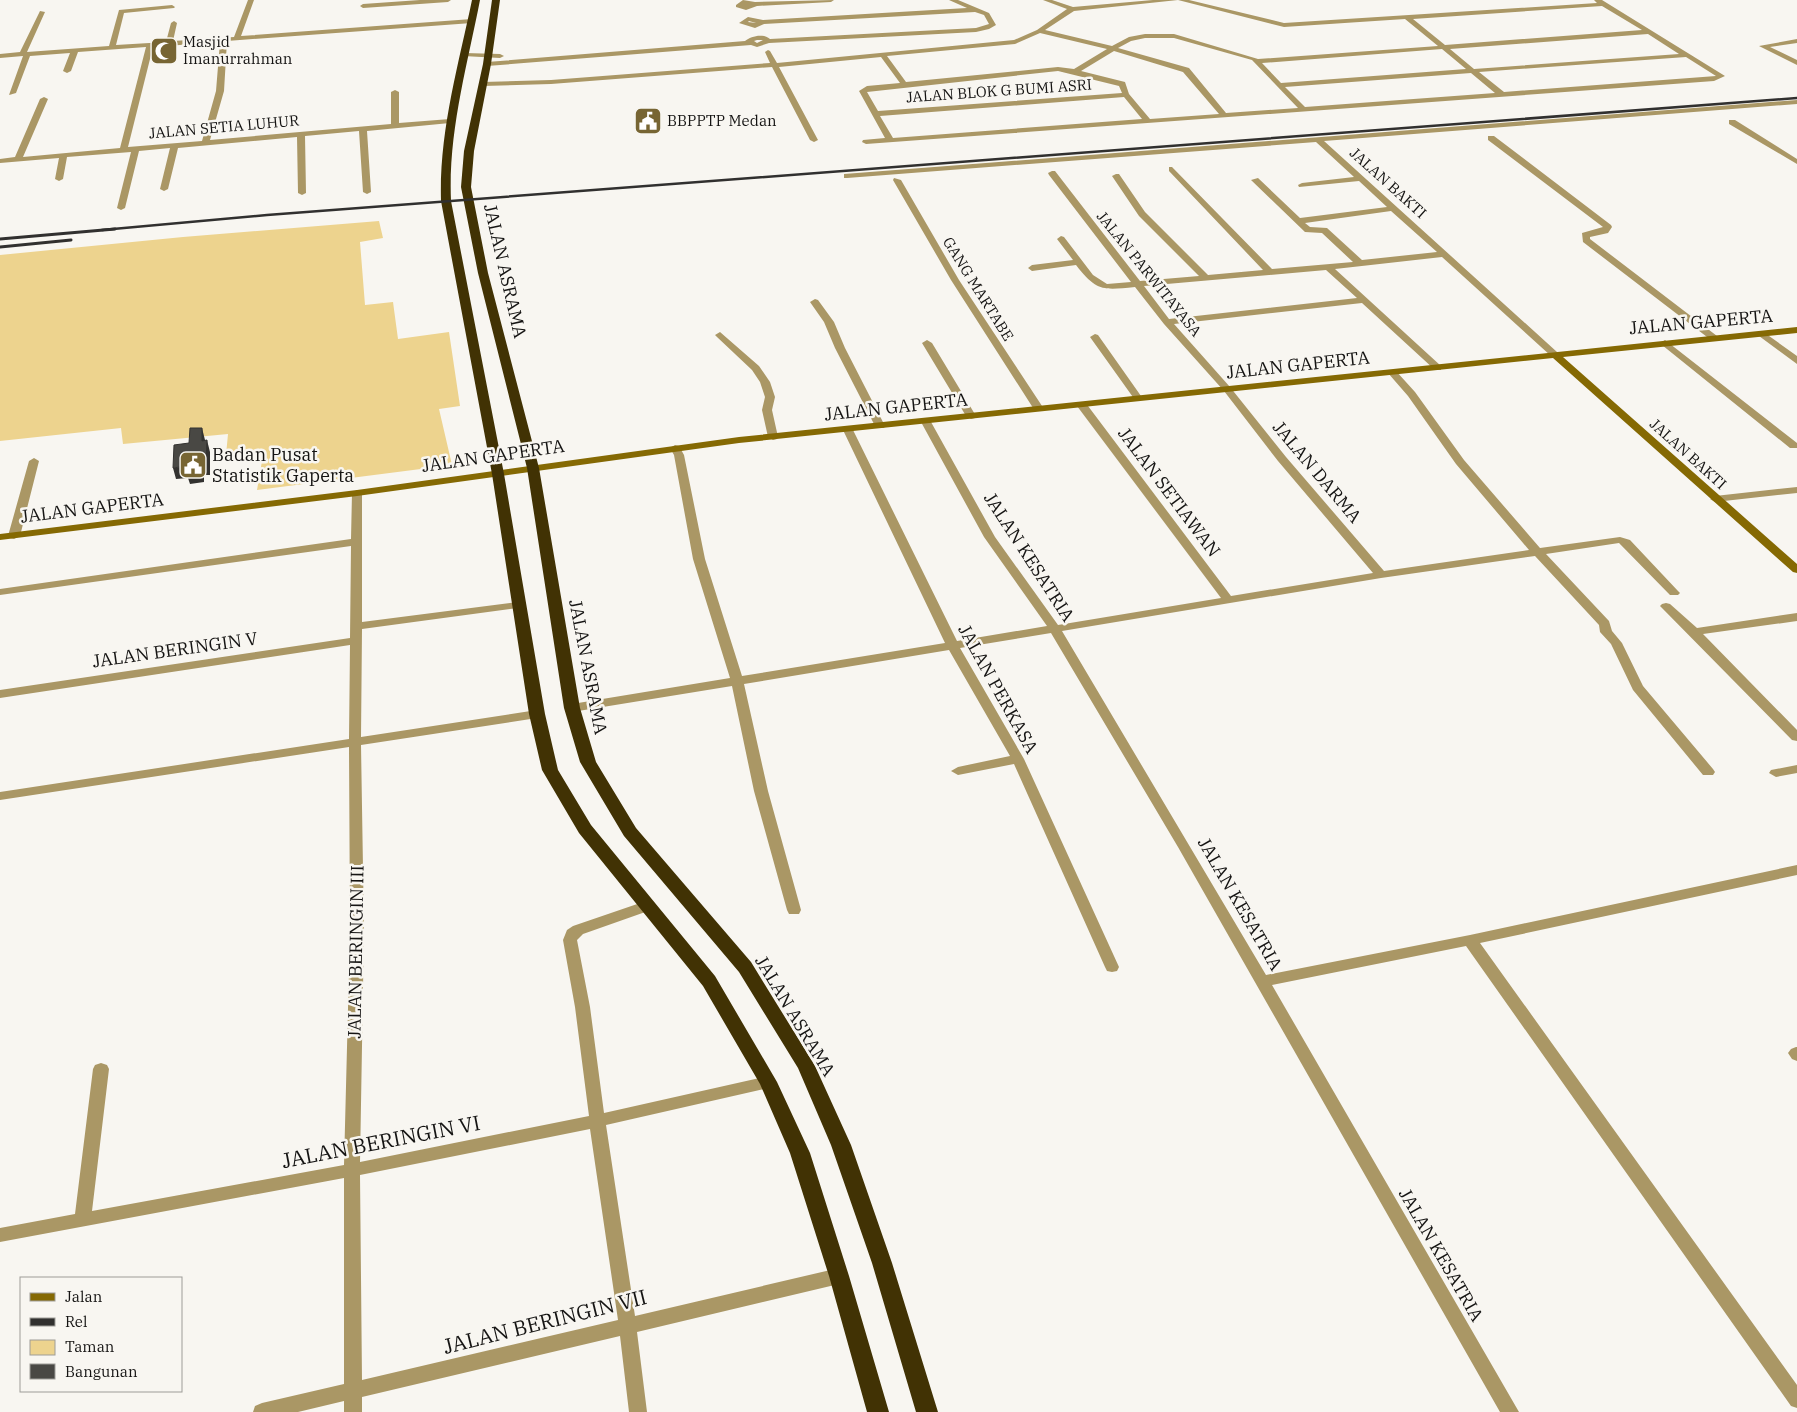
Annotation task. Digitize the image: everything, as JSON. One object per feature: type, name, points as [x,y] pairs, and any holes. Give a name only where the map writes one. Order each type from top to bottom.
[{"type":"highway","points":[[476,0],[450,121],[444,177],[446,201],[498,474],[537,714],[550,770],[585,829],[709,981],[768,1082],[800,1153],[839,1276],[878,1412]]},
{"type":"highway","name":"JALAN ASRAMA","points":[[496,0],[483,84],[469,151],[466,187],[483,273],[524,425],[533,468],[572,708],[588,762],[604,792],[630,832],[745,967],[806,1066],[841,1145],[879,1254],[927,1412]]},
{"type":"street","points":[[237,39],[251,0]]},
{"type":"street","points":[[363,6],[448,0]]},
{"type":"street","points":[[748,19],[746,8],[754,4],[831,0]]},
{"type":"street","points":[[465,55],[487,59],[515,60],[568,57],[749,43],[757,44],[768,41],[976,30],[993,25],[989,17],[979,10],[952,0]]},
{"type":"street","points":[[1046,0],[1072,9],[1175,0]]},
{"type":"street","points":[[866,142],[1714,79],[1720,76],[1688,54],[1600,2],[1284,25],[1181,0]]},
{"type":"street","points":[[112,48],[122,12],[172,7]]},
{"type":"street","points":[[483,84],[776,65],[1015,42],[1039,31],[1072,9]]},
{"type":"street","points":[[748,19],[763,22],[979,10]]},
{"type":"street","points":[[12,93],[42,12]]},
{"type":"street","points":[[1407,17],[1501,94]]},
{"type":"street","points":[[748,19],[742,24],[755,26],[763,22]]},
{"type":"street","points":[[0,56],[472,21]]},
{"type":"street","points":[[169,44],[174,23]]},
{"type":"street","points":[[755,26],[760,38]]},
{"type":"street","points":[[1039,31],[1186,70],[1224,115]]},
{"type":"street","points":[[1076,71],[1134,37],[1174,36],[1257,61],[1649,32]]},
{"type":"street","points":[[749,43],[750,39],[760,38],[768,41]]},
{"type":"street","points":[[205,143],[220,91],[224,40]]},
{"type":"street","points":[[1797,41],[1762,46],[1797,63]]},
{"type":"street","points":[[123,151],[150,45]]},
{"type":"street","points":[[67,71],[75,50]]},
{"type":"street","points":[[768,52],[814,140]]},
{"type":"street","points":[[882,54],[905,85]]},
{"type":"street","points":[[1279,85],[1688,54]]},
{"type":"street","points":[[1257,61],[1303,110]]},
{"type":"street","points":[[890,140],[874,114],[863,90],[870,87],[1058,69],[1076,71],[1105,82],[1122,84],[1126,96],[1148,121]]},
{"type":"street","points":[[395,92],[395,125]]},
{"type":"street","name":"JALAN BLOK G BUMI ASRI","points":[[874,114],[1126,96]]},
{"type":"street","points":[[18,160],[44,99]]},
{"type":"street","name":"JALAN BAKTI","points":[[1317,139],[1797,102]]},
{"type":"street","name":"JALAN SETIA LUHUR","points":[[0,161],[450,121]]},
{"type":"street","points":[[1732,122],[1797,162]]},
{"type":"street","points":[[363,129],[367,192]]},
{"type":"street","points":[[301,134],[302,193]]},
{"type":"street","points":[[1491,138],[1608,227],[1605,231],[1585,235],[1586,240],[1714,338]]},
{"type":"street","points":[[847,176],[1317,139]]},
{"type":"street","name":"JALAN BAKTI","points":[[1317,139],[1358,179],[1394,208],[1715,499],[1797,570]]},
{"type":"street","points":[[164,189],[174,146]]},
{"type":"street","points":[[121,208],[136,149]]},
{"type":"street","points":[[59,179],[63,156]]},
{"type":"street","points":[[1172,169],[1270,272]]},
{"type":"street","name":"JALAN PARWITAYASA","points":[[1052,173],[1167,322],[1227,389]]},
{"type":"street","points":[[1116,176],[1142,214],[1206,278]]},
{"type":"street","points":[[1302,185],[1358,179]]},
{"type":"street","name":"GANG MARTABE","points":[[897,180],[955,280],[1040,409]]},
{"type":"street","points":[[1255,180],[1309,230],[1324,230],[1360,264]]},
{"type":"street","points":[[1298,221],[1394,208]]},
{"type":"street","points":[[1061,239],[1090,277],[1103,287],[1360,264],[1443,254]]},
{"type":"street","points":[[1032,268],[1079,262]]},
{"type":"street","points":[[1328,267],[1438,368]]},
{"type":"street","points":[[1167,322],[1365,300]]},
{"type":"street","points":[[816,302],[829,322],[840,348],[880,426]]},
{"type":"street","name":"JALAN GAPERTA","points":[[0,537],[357,493],[773,436],[926,422],[1138,398],[1393,373],[1554,354],[1797,330]]},
{"type":"street","points":[[1762,334],[1797,361]]},
{"type":"street","points":[[720,335],[756,368],[765,382],[770,397],[766,410],[773,436]]},
{"type":"street","points":[[1096,337],[1138,398]]},
{"type":"street","points":[[927,343],[971,416]]},
{"type":"street","points":[[1665,343],[1794,446]]},
{"type":"street","points":[[1393,373],[1426,412],[1460,462],[1538,552],[1605,624],[1606,632],[1616,643],[1637,688],[1708,772]]},
{"type":"street","name":"JALAN DARMA","points":[[1227,389],[1282,459],[1381,575]]},
{"type":"street","name":"JALAN SETIAWAN","points":[[1081,404],[1229,601]]},
{"type":"street","name":"JALAN KESATRIA","points":[[926,422],[990,537],[1054,628],[1263,981],[1510,1412]]},
{"type":"street","name":"JALAN PERKASA","points":[[848,430],[952,644],[1018,759],[1112,967]]},
{"type":"street","points":[[675,448],[699,559],[737,681],[761,791],[794,910]]},
{"type":"street","points":[[14,536],[34,461]]},
{"type":"street","points":[[1715,499],[1797,490]]},
{"type":"street","name":"JALAN BERINGIN III","points":[[352,1412],[352,1170],[357,911],[355,626],[357,493]]},
{"type":"street","points":[[572,708],[952,644],[1229,601],[1381,575],[1622,541],[1674,593]]},
{"type":"street","points":[[0,592],[356,542]]},
{"type":"street","points":[[355,626],[518,605]]},
{"type":"street","points":[[1666,606],[1797,737]]},
{"type":"street","points":[[1694,632],[1797,617]]},
{"type":"street","name":"JALAN BERINGIN V","points":[[0,694],[355,641]]},
{"type":"street","points":[[0,796],[537,714]]},
{"type":"street","points":[[958,772],[1018,759]]},
{"type":"street","points":[[1776,773],[1797,769]]},
{"type":"street","points":[[1263,981],[1794,873]]},
{"type":"street","points":[[638,1412],[629,1324],[597,1121],[580,984],[570,940],[572,934],[578,930],[646,906]]},
{"type":"street","points":[[1470,940],[1797,1400]]},
{"type":"street","points":[[82,1220],[101,1069]]},
{"type":"street","name":"JALAN BERINGIN VI","points":[[0,1235],[352,1170],[597,1121],[768,1082]]},
{"type":"street","name":"JALAN BERINGIN VII","points":[[262,1412],[839,1276]]},
{"type":"green space","points":[[379,221],[383,238],[360,242],[365,305],[393,302],[398,339],[449,332],[460,406],[439,409],[452,465],[257,490],[263,455],[226,455],[228,434],[123,444],[121,428],[0,441],[0,255],[183,237]]},
{"type":"building","points":[[190,428],[202,428],[202,441],[207,440],[206,463],[201,464],[201,471],[187,473],[187,466],[173,468],[174,445],[189,443]]},
{"type":"railway","points":[[102,230],[267,215],[1797,98]]},
{"type":"railway","points":[[0,239],[115,229]]},
{"type":"railway","points":[[0,247],[71,240]]},
{"type":"place","name":"Masjid Imanurrahman","points":[[164,51]]},
{"type":"place","name":"BBPPTP Medan","points":[[648,121]]},
{"type":"place","name":"Badan Pusat Statistik Gaperta","points":[[193,465]]}]
